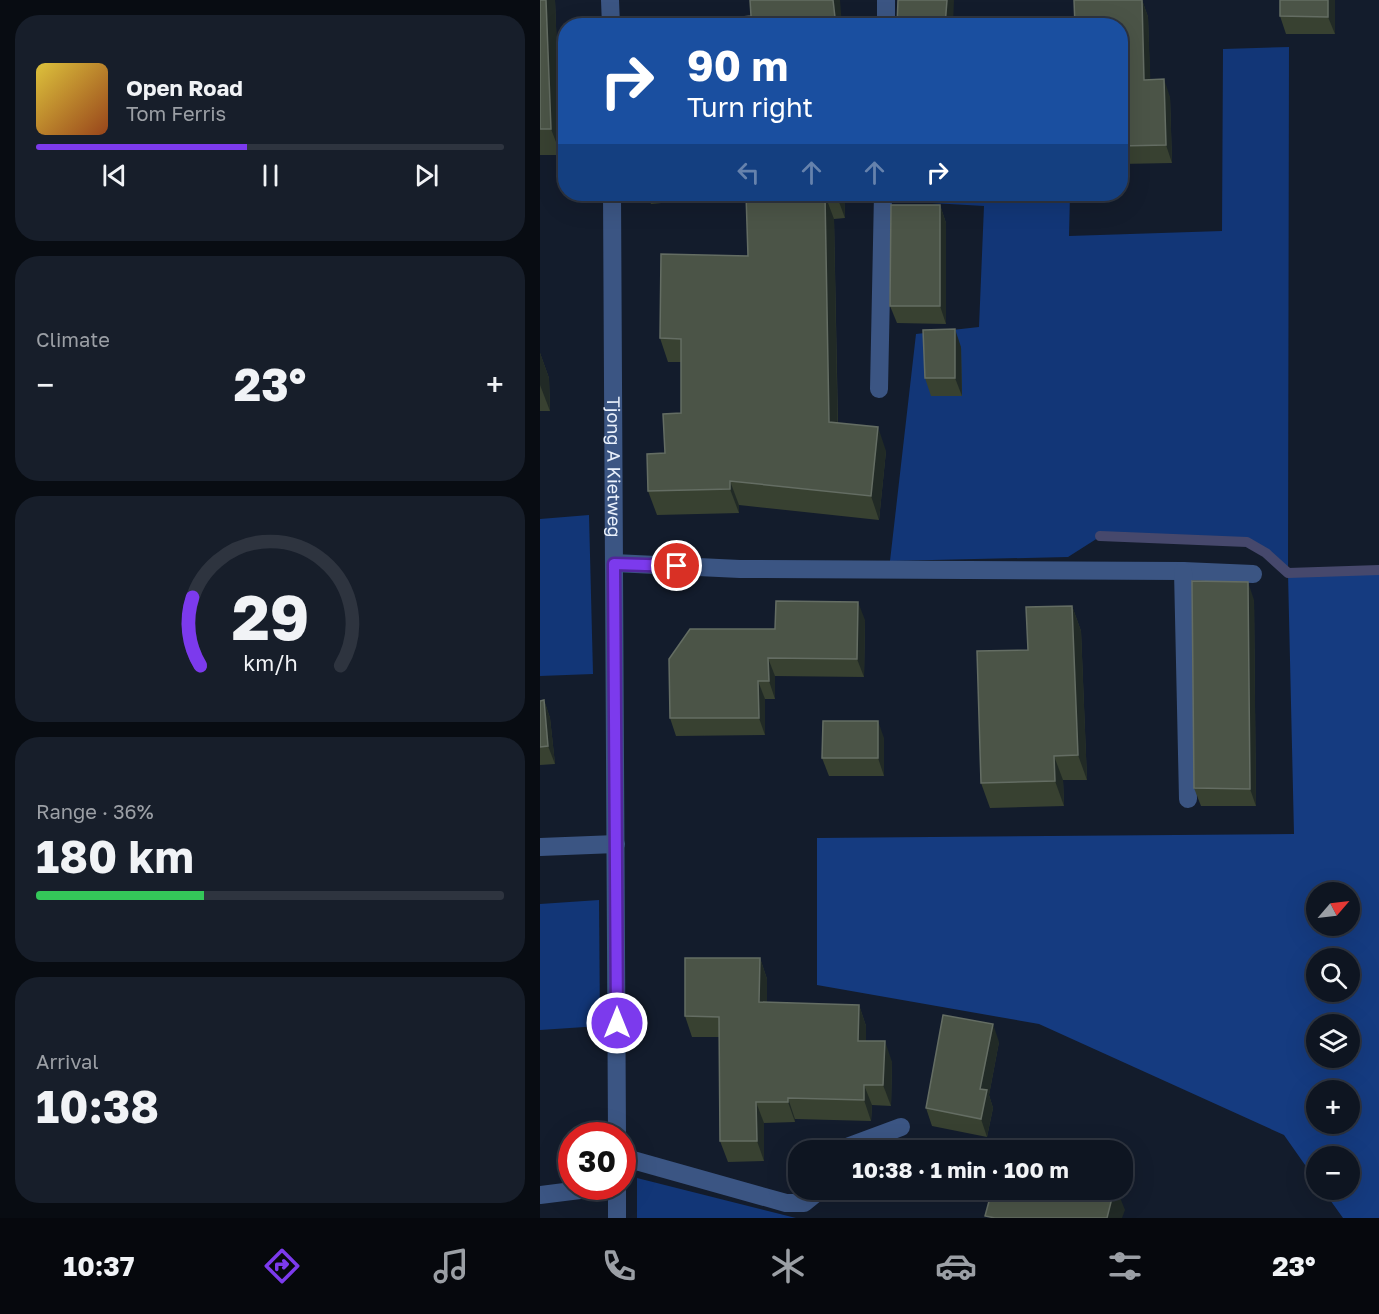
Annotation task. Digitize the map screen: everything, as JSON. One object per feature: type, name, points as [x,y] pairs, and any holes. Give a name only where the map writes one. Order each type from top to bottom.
[{"type":"street","points":[[610,0],[610,18]]},
{"type":"street","points":[[886,0],[886,18]]},
{"type":"street","name":"Tjong A Kietweg","points":[[612,201],[617,1122]]},
{"type":"street","points":[[879,389],[883,201]]},
{"type":"street","points":[[614,564],[740,569],[1183,571],[1253,574]]},
{"type":"street","points":[[1183,571],[1188,799]]},
{"type":"street","points":[[540,847],[616,844]]},
{"type":"street","points":[[866,1140],[901,1127]]},
{"type":"street","points":[[636,1161],[786,1203],[804,1203],[808,1200]]},
{"type":"street","points":[[540,1195],[558,1193]]},
{"type":"street","points":[[617,1200],[617,1218]]},
{"type":"shaded area","points":[[1289,47],[1288,573],[1266,553],[1247,542],[1101,536],[1068,557],[890,561],[916,334],[979,327],[984,206],[897,201],[1070,201],[1069,236],[1222,231],[1223,49]]},
{"type":"shaded area","points":[[589,515],[593,674],[540,676],[540,519]]},
{"type":"shaded area","points":[[1379,570],[1379,1218],[1343,1218],[1330,1200],[1360,1200],[1360,1146],[1306,1146],[1306,1166],[1284,1135],[1039,1024],[817,985],[817,838],[1294,834],[1288,573]]},
{"type":"shaded area","points":[[599,900],[600,1026],[540,1030],[540,904]]},
{"type":"shaded area","points":[[637,1178],[796,1218],[637,1218]]},
{"type":"building","points":[[540,0],[546,0],[551,129],[540,129]]},
{"type":"building","points":[[750,0],[833,0],[835,18],[733,18],[751,16]]},
{"type":"building","points":[[898,0],[947,0],[946,18],[897,18]]},
{"type":"building","points":[[1074,0],[1142,0],[1144,80],[1164,79],[1166,145],[1128,146],[1128,18],[1075,18]]},
{"type":"building","points":[[1280,0],[1328,0],[1328,17],[1280,16]]},
{"type":"building","points":[[746,201],[825,201],[829,422],[878,427],[871,496],[730,481],[730,489],[648,491],[647,454],[665,453],[663,414],[681,413],[681,339],[660,338],[661,254],[748,256]]},
{"type":"building","points":[[891,205],[940,205],[940,306],[890,306]]},
{"type":"building","points":[[955,329],[955,378],[925,378],[923,330]]},
{"type":"building","points":[[1192,581],[1248,582],[1250,789],[1194,788]]},
{"type":"building","points":[[776,601],[858,602],[857,659],[768,658],[769,681],[758,681],[759,718],[670,718],[669,659],[690,629],[775,629]]},
{"type":"building","points":[[1072,606],[1078,755],[1054,756],[1055,781],[981,783],[977,651],[1028,650],[1026,607]]},
{"type":"building","points":[[544,700],[548,746],[540,747],[540,701]]},
{"type":"building","points":[[823,721],[878,721],[878,758],[822,758]]},
{"type":"building","points":[[685,958],[760,958],[759,1002],[859,1005],[858,1041],[885,1041],[883,1085],[864,1085],[864,1100],[788,1098],[788,1102],[756,1102],[757,1141],[720,1141],[719,1017],[685,1016]]},
{"type":"building","points":[[943,1015],[993,1024],[980,1089],[987,1090],[981,1119],[926,1108]]},
{"type":"building","points":[[989,1200],[1112,1200],[1107,1218],[995,1218],[985,1216]]},
{"type":"waterway","points":[[1100,536],[1247,542],[1266,553],[1288,573],[1379,570]]},
{"type":"route","points":[[617,1023],[614,564],[677,566]]}]
